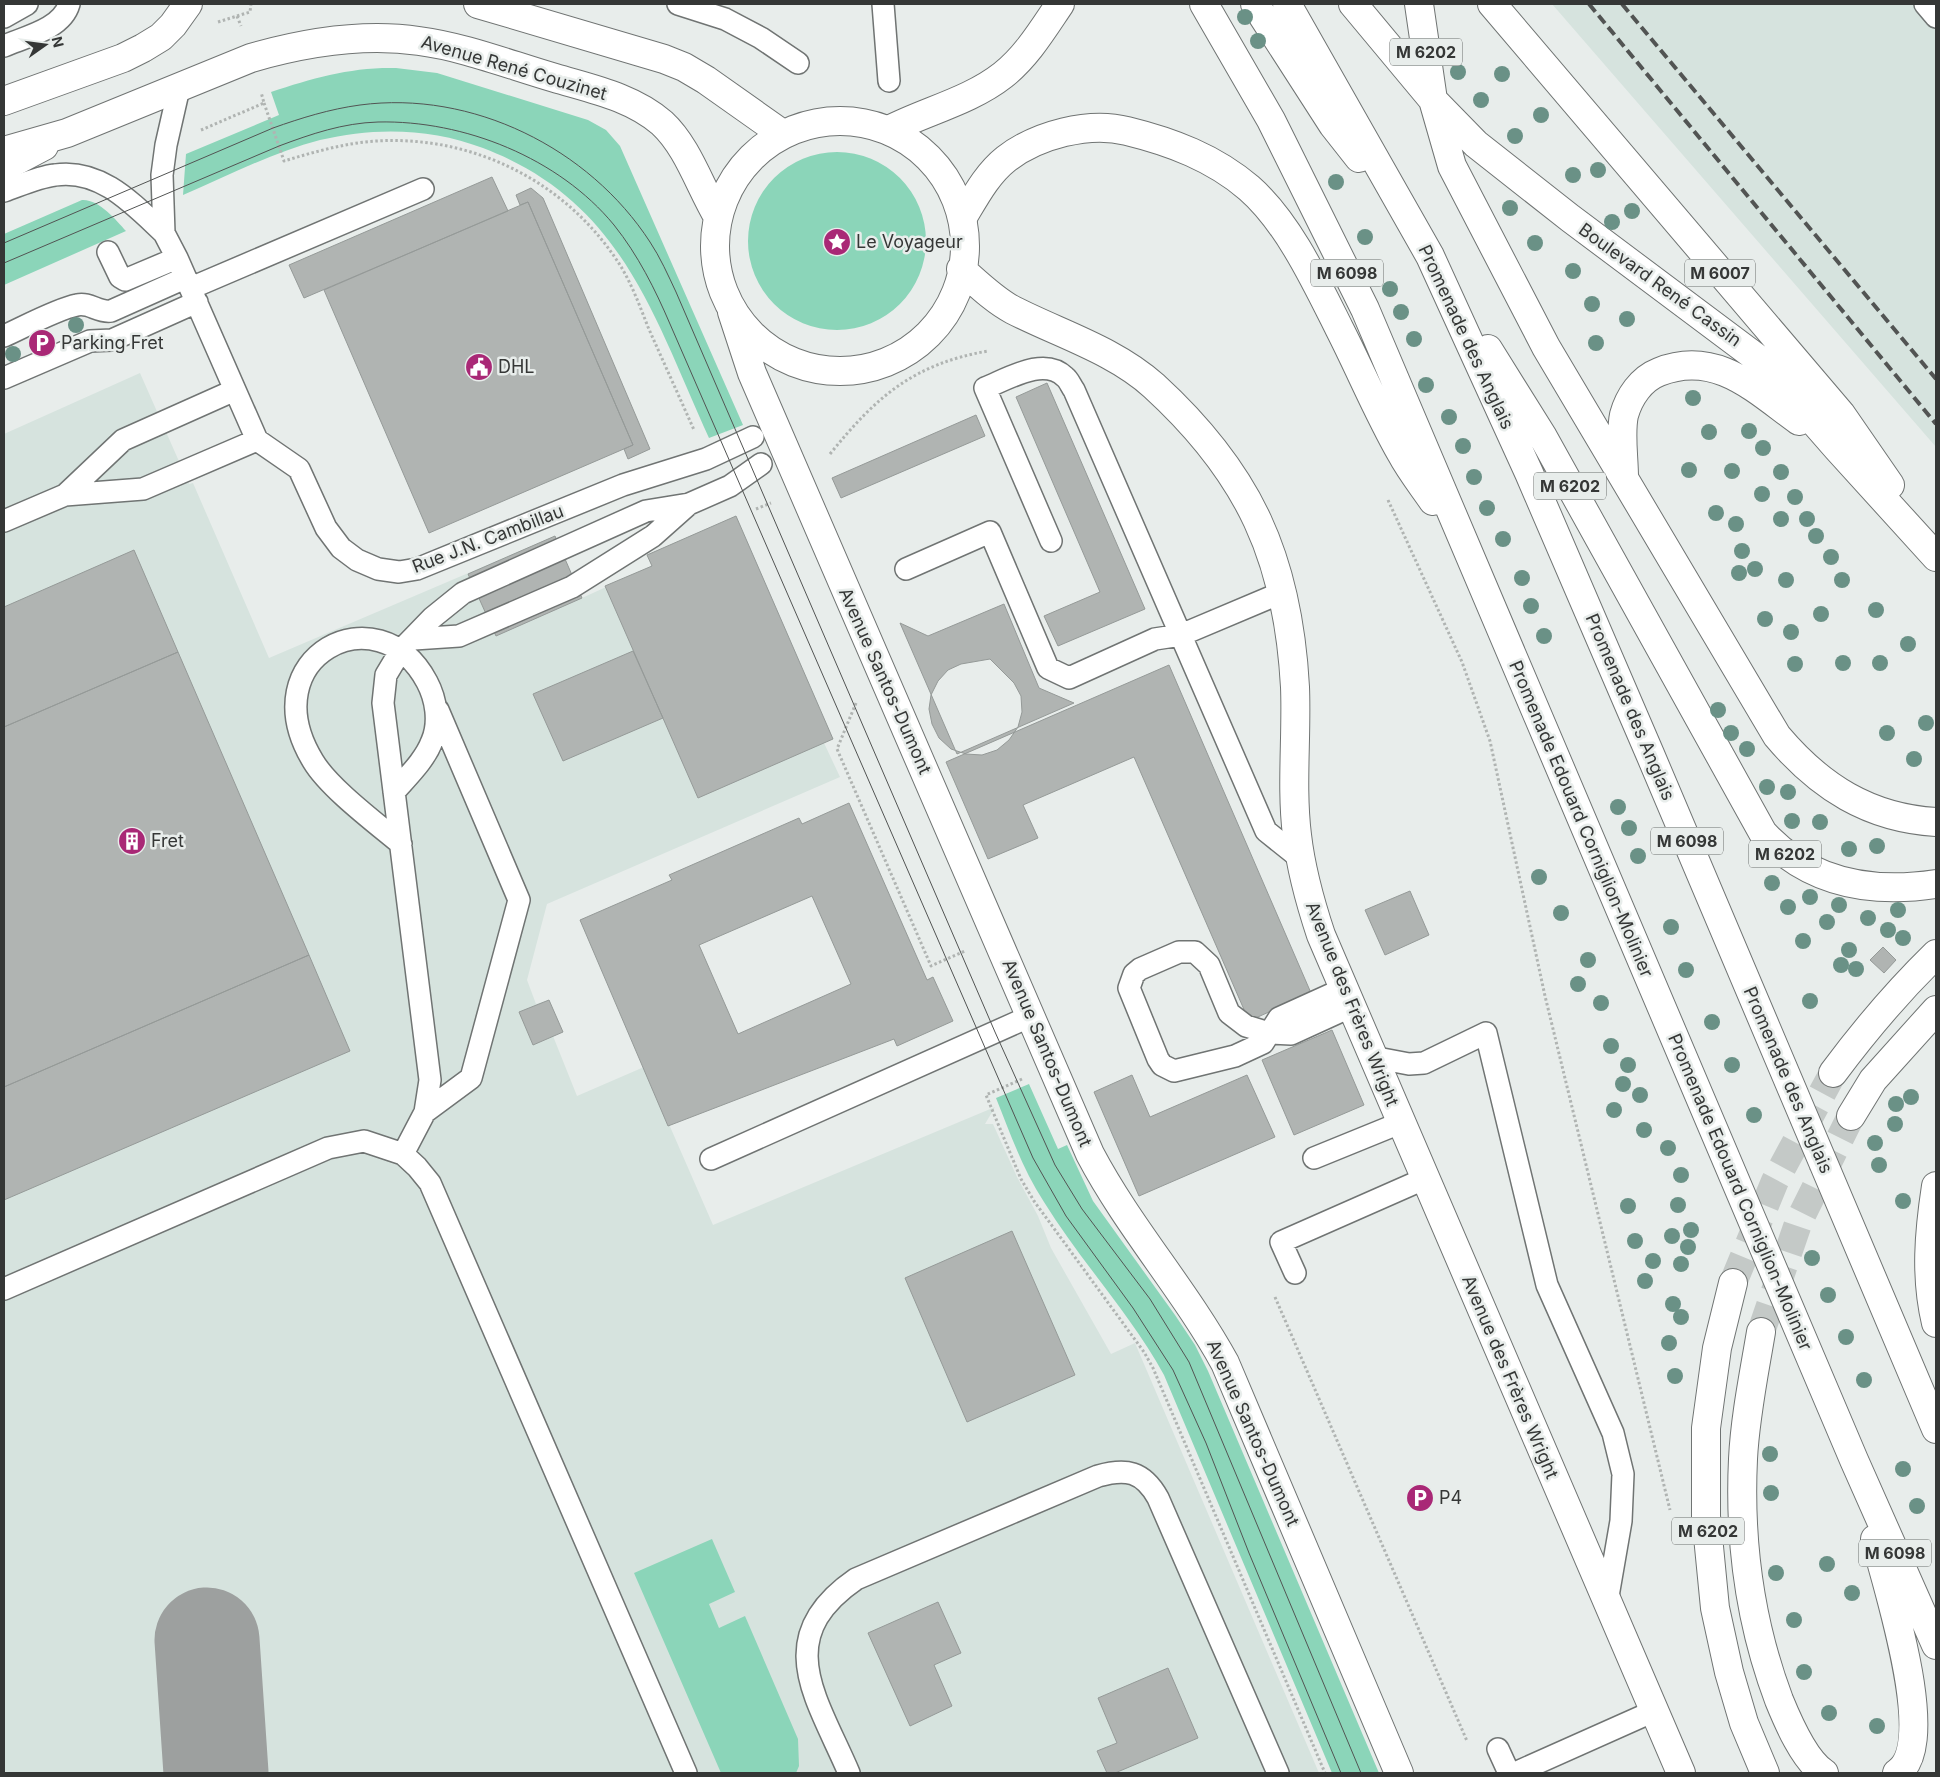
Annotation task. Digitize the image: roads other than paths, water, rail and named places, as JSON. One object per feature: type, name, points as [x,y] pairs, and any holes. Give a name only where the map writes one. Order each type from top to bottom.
[{"type":"main road","points":[[4,101],[123,58],[143,48],[173,25],[188,4]]},
{"type":"main road","points":[[478,4],[664,59],[684,67],[781,133]]},
{"type":"main road","points":[[889,130],[964,97],[1002,76],[1030,49],[1046,16],[1060,4]]},
{"type":"main road","name":"Promenade Edouard Corniglion-Molinier","points":[[1204,4],[1271,120],[1365,309],[1854,1460],[1936,1645]]},
{"type":"main road","points":[[1255,4],[1333,125],[1413,226]]},
{"type":"main road","name":"Promenade des Anglais","points":[[1287,4],[1430,256],[1529,473],[1936,1429]]},
{"type":"main road","name":"Boulevard René Cassin","points":[[1353,4],[1433,100],[1476,144],[1570,218],[1761,361],[1936,557]]},
{"type":"main road","name":"M 6202","points":[[1419,4],[1433,100],[1452,166],[1546,347],[1777,736],[1798,762],[1820,780],[1864,805],[1893,816],[1936,822]]},
{"type":"main road","name":"Boulevard René Cassin","points":[[1492,4],[1840,414],[1936,551]]},
{"type":"main road","name":"Avenue René Couzinet","points":[[4,167],[67,133],[251,58],[280,50],[329,42],[388,38],[446,46],[630,101],[648,111],[664,125],[678,143],[718,217]]},
{"type":"main road","points":[[843,120],[889,130],[908,138],[932,159],[955,194],[963,217],[965,241],[961,269],[946,315],[918,346],[880,366],[838,372],[797,365],[760,344],[732,312],[723,294],[716,272],[714,246],[718,217],[725,192],[748,158],[781,133],[805,126],[843,120]]},
{"type":"main road","points":[[963,217],[991,173],[1006,159],[1033,144],[1089,127],[1116,128],[1162,139],[1223,168],[1251,190],[1290,235],[1319,288],[1402,454],[1468,553]]},
{"type":"main road","points":[[4,151],[67,133]]},
{"type":"main road","name":"M 6202","points":[[1430,256],[1543,437],[1763,833],[1790,859],[1829,878],[1851,883],[1898,888],[1936,884]]},
{"type":"main road","name":"Avenue des Frères Wright","points":[[961,269],[1011,309],[1118,360],[1152,384],[1182,413],[1229,470],[1265,534],[1283,592],[1289,620],[1295,687],[1297,833],[1308,897],[1321,935],[1400,1123],[1681,1773]]},
{"type":"main road","name":"Avenue Santos-Dumont","points":[[732,312],[752,373],[1090,1154],[1121,1209],[1202,1321],[1225,1363],[1399,1773]]},
{"type":"main road","name":"M 6202","points":[[1624,478],[1624,417],[1631,397],[1653,374],[1671,367],[1688,364],[1706,365],[1728,372],[1837,448]]},
{"type":"main road","points":[[1833,1073],[1869,1024],[1904,985],[1936,954]]},
{"type":"main road","points":[[1851,1116],[1873,1080],[1936,1010]]},
{"type":"main road","points":[[1936,1186],[1931,1215],[1928,1268],[1936,1323]]},
{"type":"main road","name":"M 6202","points":[[1733,1283],[1717,1348],[1706,1428],[1706,1516],[1714,1608],[1742,1714],[1765,1773]]},
{"type":"main road","name":"M 6202","points":[[1761,1332],[1743,1458],[1743,1536],[1752,1609],[1766,1663],[1786,1716],[1801,1745],[1818,1769],[1824,1773]]},
{"type":"main road","points":[[1854,1460],[1914,1697],[1916,1727],[1912,1754],[1897,1773]]},
{"type":"lane","points":[[4,17],[27,4]]},
{"type":"lane","points":[[4,46],[53,24],[61,18],[69,4]]},
{"type":"lane","points":[[678,4],[725,19],[761,38],[798,63]]},
{"type":"lane","points":[[883,4],[889,81]]},
{"type":"lane","points":[[1925,4],[1936,17]]},
{"type":"lane","points":[[164,233],[162,175],[166,145],[179,88]]},
{"type":"lane","points":[[4,191],[44,177],[72,174],[90,179],[121,193],[164,233],[257,440],[143,489],[65,494]]},
{"type":"lane","points":[[4,336],[77,305],[91,305],[99,310],[111,311],[423,189]]},
{"type":"lane","points":[[108,252],[120,277],[125,280],[187,281]]},
{"type":"lane","points":[[4,378],[90,341],[112,340],[187,281]]},
{"type":"lane","points":[[1051,541],[985,388],[1035,368],[1052,369],[1065,376],[1074,390],[1266,831],[1301,859]]},
{"type":"lane","points":[[4,521],[65,494],[123,440],[235,390]]},
{"type":"lane","name":"Rue J.N. Cambillau","points":[[257,440],[299,470],[326,528],[341,548],[357,560],[378,569],[399,572],[417,569],[623,485],[706,459],[753,437]]},
{"type":"lane","points":[[402,1154],[425,1112],[430,1070],[394,792],[383,690],[386,676],[407,644],[432,618],[463,593],[646,511],[689,504],[730,486],[761,464]]},
{"type":"lane","points":[[401,844],[323,776],[312,761],[302,736],[296,712],[296,694],[299,680],[307,665],[319,653],[332,646],[362,639],[407,644],[460,636],[572,587],[653,536],[689,504]]},
{"type":"lane","points":[[906,569],[990,532],[1048,668],[1069,678],[1155,639],[1181,635],[1283,592]]},
{"type":"lane","points":[[407,644],[422,672],[519,900],[471,1078],[425,1112]]},
{"type":"lane","points":[[394,792],[426,754],[433,740],[436,728],[434,701]]},
{"type":"lane","points":[[1269,1033],[1263,1043],[1235,1056],[1174,1071],[1168,1069],[1158,1059],[1131,997],[1129,988],[1131,981],[1140,969],[1179,952],[1195,952],[1209,965],[1229,1013],[1246,1026],[1269,1033],[1291,1034],[1347,998]]},
{"type":"lane","points":[[710,1159],[1031,1016]]},
{"type":"lane","points":[[1372,1057],[1409,1064],[1424,1063],[1486,1033],[1547,1285],[1613,1433],[1623,1474],[1621,1521],[1607,1602]]},
{"type":"lane","points":[[1314,1158],[1400,1123]]},
{"type":"lane","points":[[4,1289],[328,1148],[364,1141],[402,1154],[417,1166],[430,1183],[686,1773]]},
{"type":"lane","points":[[1292,1267],[1281,1242],[1424,1179]]},
{"type":"lane","points":[[849,1773],[811,1685],[805,1660],[812,1626],[822,1608],[835,1593],[856,1579],[892,1563],[1098,1476],[1120,1472],[1139,1476],[1150,1483],[1158,1498],[1278,1773]]},
{"type":"lane","points":[[1515,1773],[1654,1711]]},
{"type":"lane","points":[[1498,1749],[1508,1773]]},
{"type":"tunnel","points":[[1733,1283],[1775,1181],[1833,1073]]},
{"type":"tunnel","points":[[1761,1332],[1799,1221],[1851,1116]]},
{"type":"tram line","points":[[4,243],[273,128],[316,114],[360,105],[402,103],[444,107],[485,117],[524,133],[561,153],[595,179],[625,209],[654,248],[676,292],[995,1032],[1055,1165],[1082,1209],[1150,1299],[1189,1362],[1361,1773]]},
{"type":"tram line","points":[[4,263],[279,146],[315,133],[352,124],[378,122],[411,123],[443,128],[476,136],[508,148],[538,162],[566,180],[592,201],[614,225],[638,260],[664,311],[1033,1158],[1066,1216],[1133,1308],[1173,1370],[1206,1443],[1249,1553],[1341,1773]]},
{"type":"railway","points":[[1589,4],[1936,424]]},
{"type":"railway","points":[[1622,4],[1936,379]]},
{"type":"place","name":"Le Voyageur","points":[[837,242]]},
{"type":"place","name":"Parking Fret","points":[[42,343]]},
{"type":"place","name":"DHL","points":[[479,367]]},
{"type":"place","name":"Fret","points":[[132,841]]},
{"type":"place","name":"P4","points":[[1420,1498]]}]
